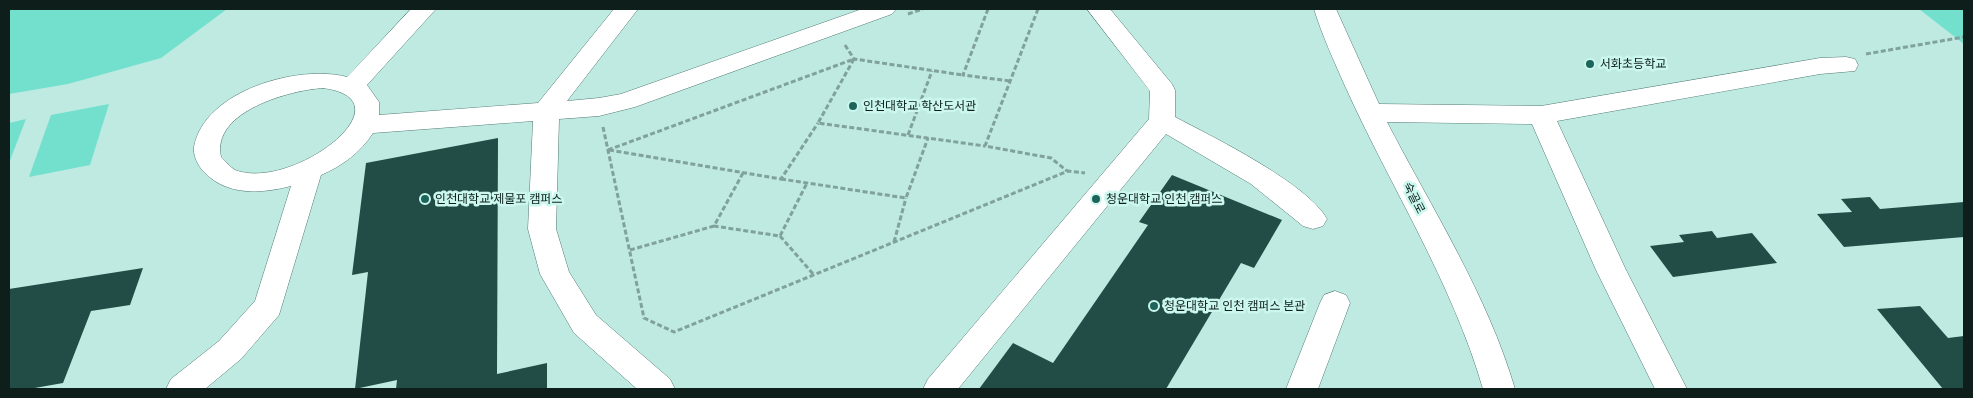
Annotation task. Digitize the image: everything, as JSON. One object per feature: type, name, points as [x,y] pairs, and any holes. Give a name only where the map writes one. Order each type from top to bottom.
[{"type":"street","points":[[352,86],[424,9]]},
{"type":"street","points":[[626,9],[546,110],[542,229],[555,274],[585,324],[658,389]]},
{"type":"street","points":[[938,389],[1162,121],[1163,90],[1098,9]]},
{"type":"street","name":"숙골로","points":[[1325,9],[1342,56],[1369,112],[1464,296],[1493,367],[1499,389]]},
{"type":"street","points":[[365,124],[599,107],[626,101],[894,12]]},
{"type":"street","points":[[1369,112],[1541,115],[1853,60]]},
{"type":"street","points":[[305,80],[323,80],[352,86],[366,98],[368,106],[365,124],[359,135],[344,150],[309,171],[272,181],[235,180],[212,167],[207,156],[207,145],[212,132],[234,108],[268,90],[305,80]]},
{"type":"street","points":[[1541,115],[1611,270],[1671,389]]},
{"type":"street","points":[[1162,121],[1255,172],[1294,201],[1313,219]]},
{"type":"street","points":[[180,389],[230,350],[268,307],[309,171]]},
{"type":"street","points":[[1302,389],[1335,303]]},
{"type":"path","points":[[894,12],[923,9]]},
{"type":"path","points":[[963,75],[988,9]]},
{"type":"path","points":[[985,146],[1038,9]]},
{"type":"path","points":[[1853,60],[1964,37]]},
{"type":"path","points":[[840,38],[854,59]]},
{"type":"path","points":[[608,150],[854,59],[1010,81]]},
{"type":"path","points":[[781,180],[818,123],[854,59]]},
{"type":"path","points":[[908,135],[932,71]]},
{"type":"path","points":[[602,123],[644,318],[674,332],[1068,171],[1050,158],[985,146],[818,123]]},
{"type":"path","points":[[894,242],[906,198],[928,138]]},
{"type":"path","points":[[608,150],[781,180],[906,198]]},
{"type":"path","points":[[714,226],[743,173]]},
{"type":"path","points":[[780,236],[807,183]]},
{"type":"path","points":[[630,250],[714,226],[780,236],[814,275]]},
{"type":"green space","points":[[9,9],[227,9],[161,58],[68,84],[9,94]]},
{"type":"green space","points":[[1919,9],[1964,9],[1964,44]]},
{"type":"green space","points":[[109,104],[90,165],[29,177],[51,115]]},
{"type":"green space","points":[[26,119],[9,163],[9,123]]},
{"type":"building","points":[[498,138],[497,374],[547,363],[547,389],[396,389],[397,380],[355,389],[368,272],[352,275],[366,163]]},
{"type":"building","name":"청운대학교 인천 캠퍼스 본관","points":[[1172,175],[1282,220],[1254,268],[1241,263],[1166,389],[979,389],[1013,343],[1053,363],[1148,225],[1139,222]]},
{"type":"building","points":[[1870,197],[1880,209],[1964,202],[1964,237],[1844,247],[1817,214],[1852,212],[1841,199]]},
{"type":"building","points":[[1712,231],[1717,238],[1752,233],[1777,263],[1673,277],[1650,246],[1684,242],[1679,235]]},
{"type":"building","points":[[143,268],[130,305],[91,311],[63,383],[29,389],[9,389],[9,289]]},
{"type":"building","points":[[1920,306],[1948,338],[1964,336],[1964,389],[1943,389],[1877,309]]},
{"type":"place","name":"서화초등학교","points":[[1590,64]]},
{"type":"place","name":"인천대학교 학산도서관","points":[[853,106]]},
{"type":"place","name":"인천대학교 제물포 캠퍼스","points":[[425,199]]},
{"type":"place","name":"청운대학교 인천 캠퍼스","points":[[1096,199]]},
{"type":"place","name":"청운대학교 인천 캠퍼스 본관","points":[[1154,306]]}]
